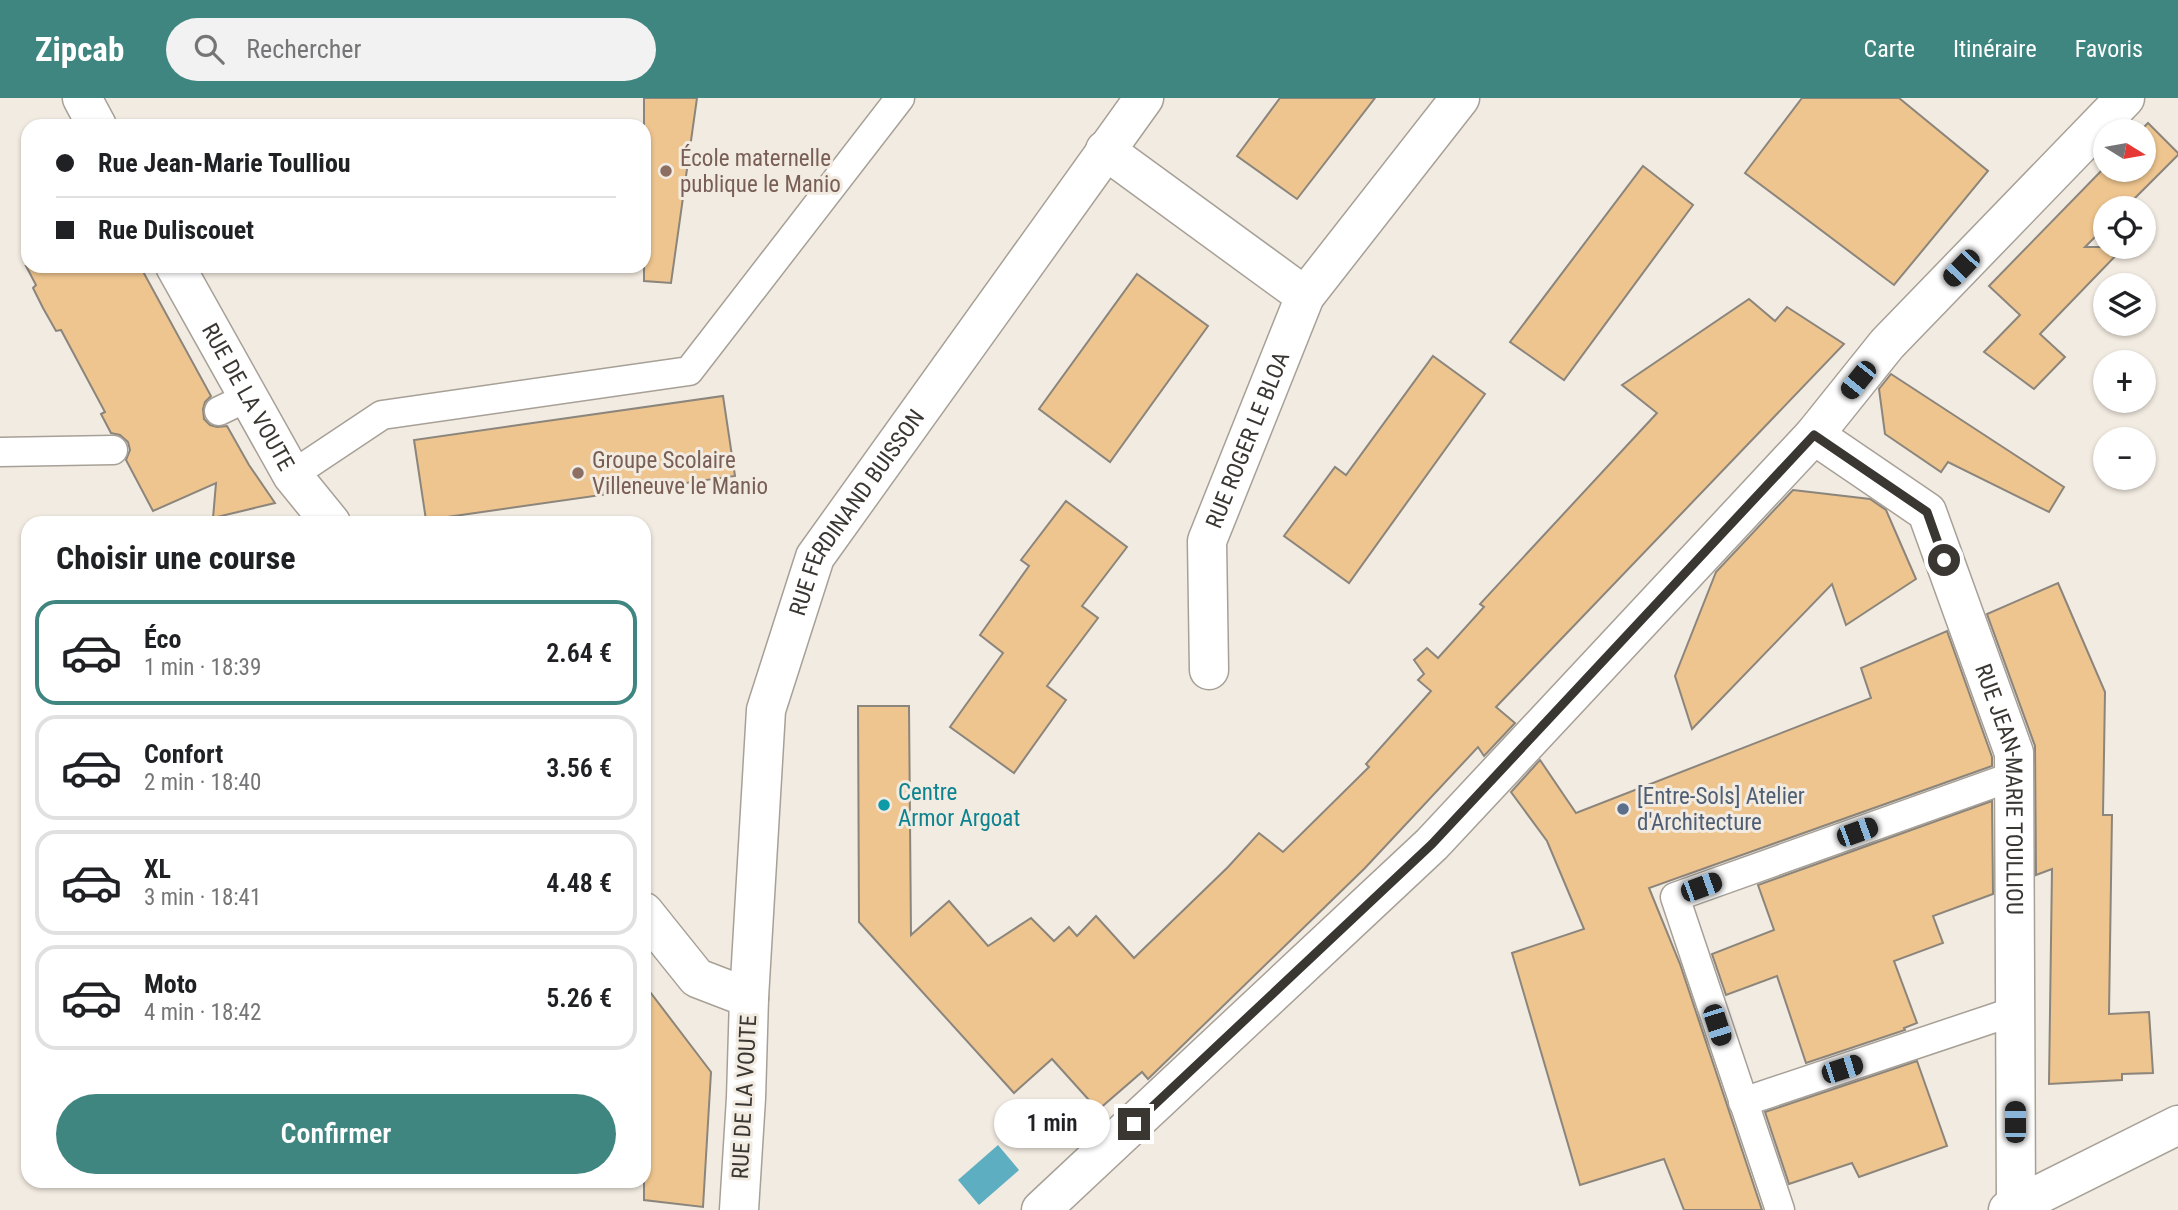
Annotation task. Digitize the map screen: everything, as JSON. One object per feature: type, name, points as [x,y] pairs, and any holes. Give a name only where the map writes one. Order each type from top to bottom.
[{"type":"street","points":[[82,98],[93,119]]},
{"type":"street","name":"RUE FERDINAND BUISSON","points":[[749,998],[766,710],[815,557],[1144,98]]},
{"type":"street","name":"RUE ROGER LE BLOA","points":[[1209,670],[1207,541],[1305,296],[1460,98]]},
{"type":"street","points":[[1041,1210],[1432,844],[1814,435],[1887,344],[2125,98]]},
{"type":"street","points":[[1105,150],[1305,296]]},
{"type":"street","name":"RUE DE LA VOUTE","points":[[178,273],[234,404],[325,516]]},
{"type":"street","name":"RUE JEAN-MARIE TOULLIOU","points":[[1814,435],[1927,512],[2014,753],[2015,1011],[2012,1208]]},
{"type":"street","name":"RUE DE LA VOUTE","points":[[651,921],[697,978],[749,998],[739,1210]]},
{"type":"street","points":[[2012,1208],[2178,1125]]},
{"type":"lane","points":[[292,475],[382,415],[689,371],[900,98]]},
{"type":"lane","points":[[0,452],[113,450]]},
{"type":"lane","points":[[1780,1210],[1675,897],[2014,776]]},
{"type":"lane","points":[[1743,1102],[2015,1011]]},
{"type":"water","points":[[998,1145],[1019,1170],[979,1205],[958,1180]]},
{"type":"building","name":"École maternelle publique le Manio","points":[[644,98],[697,98],[671,283],[644,281],[644,273],[651,273],[651,119],[644,119]]},
{"type":"building","points":[[1280,98],[1375,98],[1297,199],[1237,156]]},
{"type":"building","points":[[1802,98],[1899,98],[1988,171],[1894,285],[1745,173]]},
{"type":"building","points":[[2156,131],[2178,153],[2156,177]]},
{"type":"building","points":[[1643,166],[1693,205],[1564,380],[1510,342]]},
{"type":"building","points":[[2093,179],[2093,182],[2151,182],[2137,196],[2093,196],[2093,239],[2085,247],[2093,247],[2093,259],[2112,259],[2099,273],[2093,273],[2093,279],[2040,334],[2065,357],[2034,389],[1984,352],[2020,315],[1989,286]]},
{"type":"building","points":[[30,273],[144,273],[211,396],[205,402],[204,419],[210,425],[227,426],[275,503],[213,516],[216,483],[153,511],[126,460],[130,450],[128,442],[120,435],[111,433],[101,414],[105,412],[61,330],[56,331],[43,308],[33,288],[36,285]]},
{"type":"building","points":[[1137,274],[1208,326],[1110,462],[1039,409]]},
{"type":"building","points":[[1749,299],[1775,321],[1787,307],[1844,344],[1496,707],[1515,723],[1484,756],[1478,747],[1365,868],[1148,1079],[1142,1072],[1098,1110],[1052,1059],[1014,1093],[859,922],[858,706],[909,706],[911,935],[949,901],[988,946],[1031,918],[1054,941],[1069,927],[1077,936],[1096,916],[1134,958],[1228,867],[1259,833],[1283,852],[1369,767],[1366,764],[1431,691],[1418,680],[1424,674],[1414,660],[1427,648],[1438,658],[1484,607],[1480,604],[1657,413],[1622,385]]},
{"type":"building","points":[[1433,356],[1485,394],[1349,583],[1284,536],[1335,467],[1346,475]]},
{"type":"building","points":[[1891,374],[2064,487],[2049,512],[1948,462],[1941,472],[1885,434],[1879,389]]},
{"type":"building","points":[[723,396],[735,476],[454,516],[425,516],[414,440]]},
{"type":"building","points":[[1793,490],[1870,499],[1886,510],[1916,579],[1846,625],[1832,584],[1692,729],[1675,676],[1716,572]]},
{"type":"building","points":[[1066,501],[1127,547],[1082,606],[1098,618],[1047,686],[1066,700],[1014,773],[950,727],[1003,653],[980,635],[1029,566],[1021,560]]},
{"type":"building","points":[[2058,583],[2105,692],[2103,815],[2112,815],[2109,1014],[2149,1012],[2153,1073],[2122,1074],[2122,1080],[2049,1084],[2052,869],[2036,875],[2035,746],[1987,614]]},
{"type":"building","points":[[1947,631],[1992,757],[1992,766],[1649,888],[1680,964],[1762,1210],[1684,1210],[1664,1159],[1580,1185],[1512,953],[1584,929],[1547,841],[1511,792],[1540,760],[1576,813],[1871,698],[1861,668]]},
{"type":"building","points":[[1992,801],[1993,894],[1933,916],[1943,943],[1894,961],[1917,1023],[1904,1028],[1905,1030],[1806,1063],[1777,976],[1726,995],[1712,954],[1774,930],[1758,885]]},
{"type":"building","points":[[651,993],[711,1072],[703,1207],[644,1200],[644,1188],[651,1188]]},
{"type":"building","points":[[1917,1061],[1947,1146],[1859,1177],[1852,1163],[1789,1184],[1765,1112]]},
{"type":"place","name":"École maternelle publique le Manio","points":[[666,171]]},
{"type":"place","name":"Groupe Scolaire Villeneuve le Manio","points":[[578,473]]},
{"type":"place","name":"Centre Armor Argoat","points":[[884,805]]},
{"type":"place","name":"[Entre-Sols] Atelier d'Architecture","points":[[1623,809]]},
{"type":"route","points":[[1134,1124],[1432,844],[1814,435],[1927,512],[1944,560]]}]
